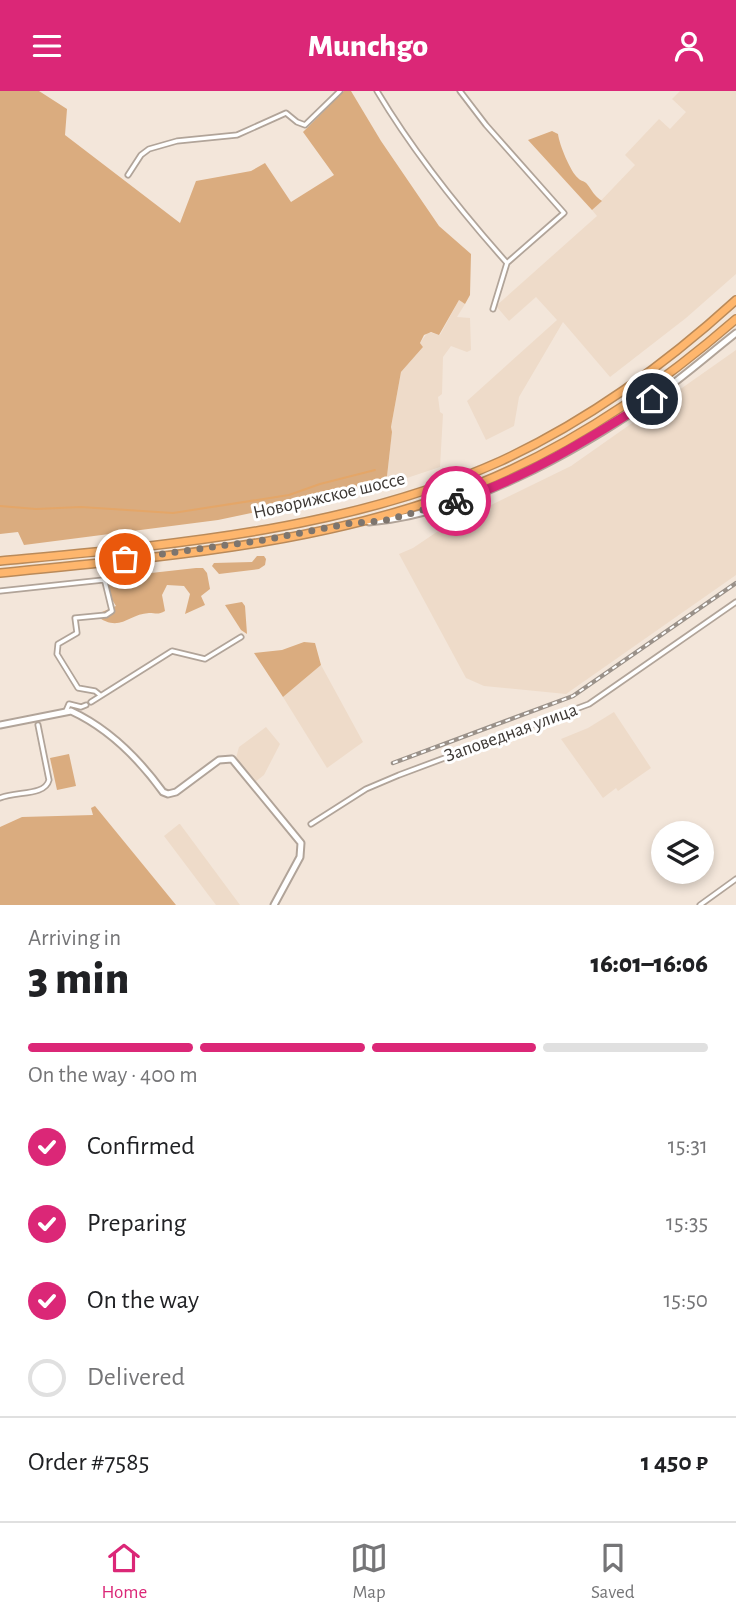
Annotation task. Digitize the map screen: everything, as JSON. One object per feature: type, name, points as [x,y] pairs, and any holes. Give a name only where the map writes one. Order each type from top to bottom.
[{"type":"highway","name":"Новорижское шоссе","points":[[0,561],[264,529],[358,509],[435,486],[502,460],[575,421],[658,365],[704,330],[736,300]]},
{"type":"highway","name":"Новорижское шоссе","points":[[0,573],[206,549],[352,523],[403,510],[471,487],[572,439],[652,388],[736,319]]},
{"type":"street","points":[[128,175],[141,155],[163,144],[237,135],[286,113],[305,125],[340,91]]},
{"type":"street","points":[[377,91],[429,169],[507,263]]},
{"type":"street","points":[[460,91],[486,125],[564,213],[507,263],[493,309]]},
{"type":"street","points":[[352,523],[383,521],[441,506],[480,493],[559,457],[652,399],[736,333]]},
{"type":"street","points":[[0,591],[103,580],[105,582],[111,611],[106,615],[75,618],[77,632],[58,644],[57,654],[78,688],[95,691],[100,695]]},
{"type":"street","name":"Заповедная улица","points":[[311,824],[377,784],[589,704],[736,602]]},
{"type":"street","points":[[66,711],[68,703],[81,707],[172,651],[205,659],[240,637]]},
{"type":"street","points":[[0,725],[66,711],[81,716],[119,743],[143,765],[165,793],[176,792],[219,760],[229,758],[235,761],[301,843],[300,857],[274,905]]},
{"type":"street","points":[[0,798],[11,793],[42,790],[48,785],[38,725]]},
{"type":"street","points":[[699,905],[736,879]]},
{"type":"shaded area","points":[[0,91],[39,91],[67,109],[65,135],[180,223],[196,181],[251,171],[265,163],[291,202],[334,175],[303,132],[344,91],[351,91],[381,141],[439,226],[471,254],[470,295],[465,304],[459,300],[439,335],[431,332],[424,335],[420,343],[423,347],[401,372],[391,427],[386,485],[218,520],[24,545],[18,532],[0,534]]},
{"type":"shaded area","points":[[680,91],[736,91],[736,274],[686,318],[610,377],[563,322],[519,397],[514,426],[486,440],[467,401],[557,320],[536,297],[509,321],[496,306],[597,216],[592,210],[635,165],[625,155],[659,119],[670,129],[686,112],[672,99]]},
{"type":"shaded area","points":[[552,131],[558,134],[575,175],[602,201],[592,210],[528,140]]},
{"type":"shaded area","points":[[459,300],[465,304],[457,317],[470,318],[471,350],[467,352],[451,346],[443,357],[442,394],[438,397],[440,412],[443,414],[440,467],[386,485],[391,427],[401,372],[423,347],[420,343],[428,332],[440,335]]},
{"type":"shaded area","points":[[736,350],[736,575],[566,694],[484,686],[466,678],[399,554],[413,548],[471,509],[489,506],[571,466]]},
{"type":"shaded area","points":[[257,556],[264,556],[266,559],[265,565],[259,569],[219,574],[212,566],[214,563],[252,562]]},
{"type":"shaded area","points":[[203,568],[207,573],[210,589],[201,596],[205,605],[185,614],[190,594],[184,586],[167,585],[162,595],[163,612],[142,614],[118,623],[111,623],[95,615],[116,606],[109,595],[106,578]]},
{"type":"shaded area","points":[[242,602],[245,606],[247,634],[241,630],[225,605]]},
{"type":"shaded area","points":[[304,642],[315,643],[321,665],[283,697],[254,653],[282,650]]},
{"type":"shaded area","points":[[321,665],[363,742],[327,768],[283,697]]},
{"type":"shaded area","points":[[614,712],[651,768],[603,798],[561,739],[588,728]]},
{"type":"shaded area","points":[[266,727],[280,744],[264,775],[255,782],[236,758],[239,747]]},
{"type":"shaded area","points":[[69,754],[76,786],[57,790],[50,758]]},
{"type":"shaded area","points":[[95,806],[176,905],[0,905],[0,827],[22,817],[93,815],[91,808]]},
{"type":"shaded area","points":[[179,824],[240,905],[216,905],[164,836]]},
{"type":"waterway","points":[[0,506],[36,509],[81,507],[173,513],[289,495],[375,470]]},
{"type":"railway","points":[[393,763],[573,696],[736,583]]},
{"type":"way so far","points":[[125,559],[264,540],[352,523],[383,521],[456,501]]},
{"type":"route","points":[[456,501],[559,457],[652,399]]}]
